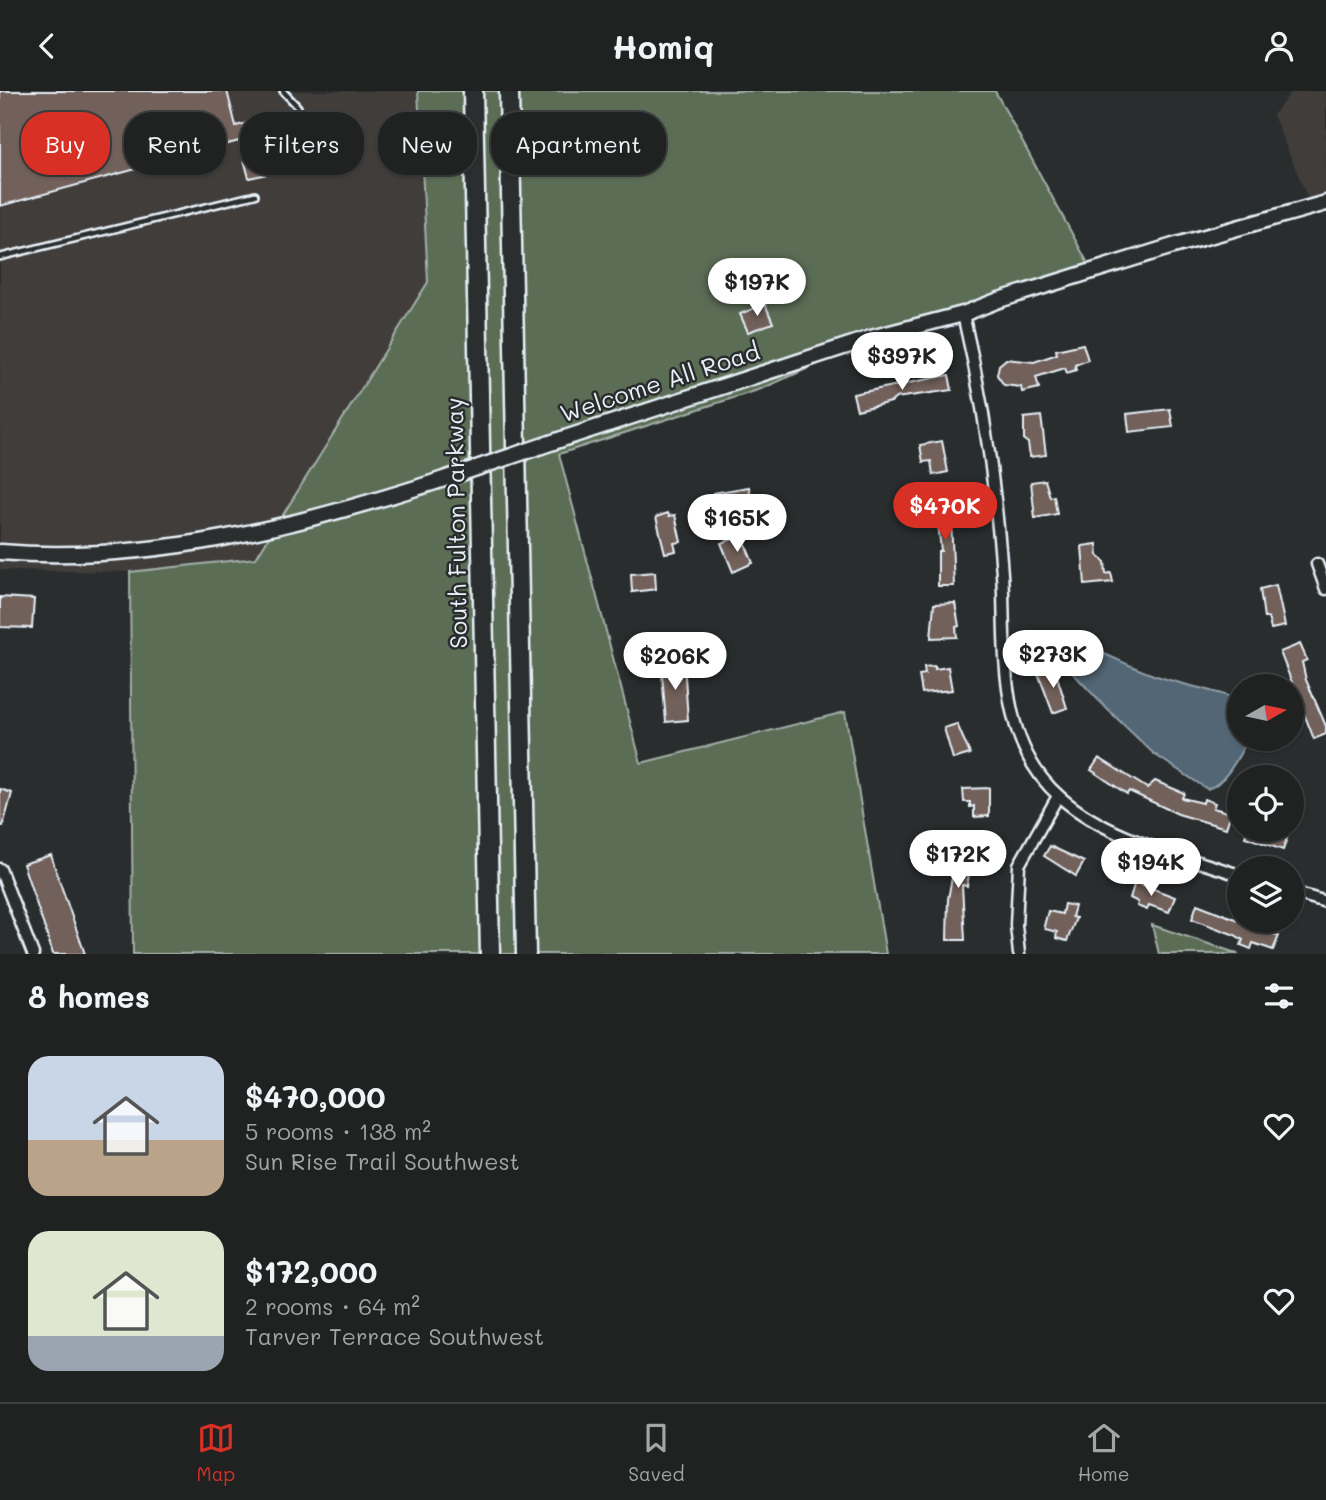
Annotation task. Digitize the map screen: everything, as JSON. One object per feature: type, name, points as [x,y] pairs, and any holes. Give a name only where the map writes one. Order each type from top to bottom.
[{"type":"highway","name":"South Fulton Parkway","points":[[473,91],[490,954]]},
{"type":"highway","points":[[509,91],[526,954]]},
{"type":"street","name":"Welcome All Road","points":[[0,552],[96,553],[195,543],[327,517],[871,338],[963,314],[999,300],[1161,250],[1326,203]]},
{"type":"street","points":[[963,314],[974,361],[996,505],[1002,565],[1006,683],[1024,747],[1046,783],[1087,819],[1121,835],[1227,871]]},
{"type":"street","points":[[1317,564],[1326,589]]},
{"type":"street","points":[[1019,954],[1016,925],[1019,865],[1058,796]]},
{"type":"street","points":[[0,869],[33,954]]},
{"type":"street","points":[[1304,896],[1326,902]]},
{"type":"lane","points":[[283,91],[298,107]]},
{"type":"lane","points":[[0,257],[255,195]]},
{"type":"shaded area","points":[[0,91],[418,91],[419,112],[378,112],[378,175],[422,175],[428,282],[256,558],[130,572],[0,570]]},
{"type":"shaded area","points":[[1292,91],[1326,91],[1326,212],[1315,215],[1273,115]]},
{"type":"green space","points":[[418,91],[995,91],[1091,269],[843,353],[761,389],[559,454],[641,763],[845,712],[886,954],[133,954],[130,572],[256,558],[428,282],[422,175],[477,175],[477,112],[419,112]]},
{"type":"green space","points":[[1152,925],[1239,954],[1159,954]]},
{"type":"water","points":[[1070,642],[1162,678],[1227,696],[1227,751],[1241,751],[1233,765],[1227,765],[1226,775],[1207,789],[1154,754],[1071,671],[1062,647]]},
{"type":"building","points":[[0,91],[227,91],[236,126],[240,125],[240,145],[239,141],[226,145],[226,112],[124,112],[124,172],[0,206]]},
{"type":"building","points":[[765,304],[773,323],[748,332],[740,314]]},
{"type":"building","points":[[1083,344],[1088,360],[1075,365],[1076,370],[1067,373],[1065,368],[1036,377],[1039,388],[1022,392],[1021,387],[1004,385],[997,375],[999,365],[1006,359],[1034,362],[1057,354],[1056,350]]},
{"type":"building","points":[[949,375],[952,390],[896,398],[891,402],[857,410],[853,394]]},
{"type":"building","points":[[1170,409],[1173,427],[1129,432],[1127,414]]},
{"type":"building","points":[[1041,416],[1046,455],[1030,457],[1028,443],[1024,440],[1024,418]]},
{"type":"building","points":[[942,441],[948,472],[933,475],[931,461],[923,462],[920,445]]},
{"type":"building","points":[[1045,480],[1050,497],[1054,496],[1057,514],[1035,518],[1031,482]]},
{"type":"building","points":[[749,487],[753,507],[749,508],[756,534],[745,536],[734,502],[715,506],[713,493]]},
{"type":"building","points":[[950,495],[954,586],[938,586],[938,551],[941,551],[935,496]]},
{"type":"building","points":[[668,513],[669,516],[675,515],[681,542],[674,543],[676,551],[665,553],[656,517]]},
{"type":"building","points":[[742,536],[753,563],[733,572],[721,543]]},
{"type":"building","points":[[1097,544],[1098,556],[1105,562],[1106,574],[1111,573],[1113,582],[1085,585],[1082,546]]},
{"type":"building","points":[[655,572],[656,589],[632,592],[631,574]]},
{"type":"building","points":[[1276,585],[1285,626],[1271,629],[1268,618],[1264,618],[1260,589]]},
{"type":"building","points":[[0,597],[34,599],[32,628],[0,627]]},
{"type":"building","points":[[955,603],[959,626],[956,627],[957,637],[931,638],[934,604]]},
{"type":"building","points":[[1300,644],[1307,660],[1302,662],[1306,680],[1326,726],[1326,734],[1314,739],[1304,713],[1304,674],[1289,674],[1280,652]]},
{"type":"building","points":[[684,662],[688,720],[666,722],[661,663]]},
{"type":"building","points":[[935,666],[935,669],[948,667],[952,690],[922,693],[919,675],[925,674],[924,667]]},
{"type":"building","points":[[1054,667],[1067,708],[1053,713],[1038,673]]},
{"type":"building","points":[[957,724],[970,754],[953,759],[944,728]]},
{"type":"building","points":[[1099,758],[1147,788],[1155,781],[1184,793],[1182,798],[1203,803],[1204,799],[1215,803],[1213,808],[1227,812],[1226,828],[1178,814],[1129,791],[1127,794],[1091,770]]},
{"type":"building","points":[[989,788],[989,816],[974,817],[974,806],[970,807],[970,802],[964,802],[963,789]]},
{"type":"building","points":[[0,789],[12,793],[3,826],[0,825]]},
{"type":"building","points":[[959,841],[974,844],[967,886],[962,885],[965,940],[947,940],[948,899],[955,861],[949,859],[951,846],[958,848]]},
{"type":"building","points":[[1260,842],[1286,842],[1283,850]]},
{"type":"building","points":[[1050,846],[1084,862],[1076,876],[1044,856]]},
{"type":"building","points":[[51,855],[85,954],[53,954],[23,864]]},
{"type":"building","points":[[1135,882],[1175,897],[1169,912],[1149,905],[1147,910],[1137,906],[1138,902],[1130,898]]},
{"type":"building","points":[[1064,904],[1075,906],[1072,917],[1076,918],[1067,941],[1056,938],[1057,932],[1045,929],[1044,926],[1048,911],[1062,914]]},
{"type":"building","points":[[1197,904],[1227,916],[1227,932],[1192,919]]},
{"type":"building","points":[[1230,933],[1271,933],[1279,936],[1273,950],[1253,943],[1251,949],[1241,945],[1243,940]]}]
